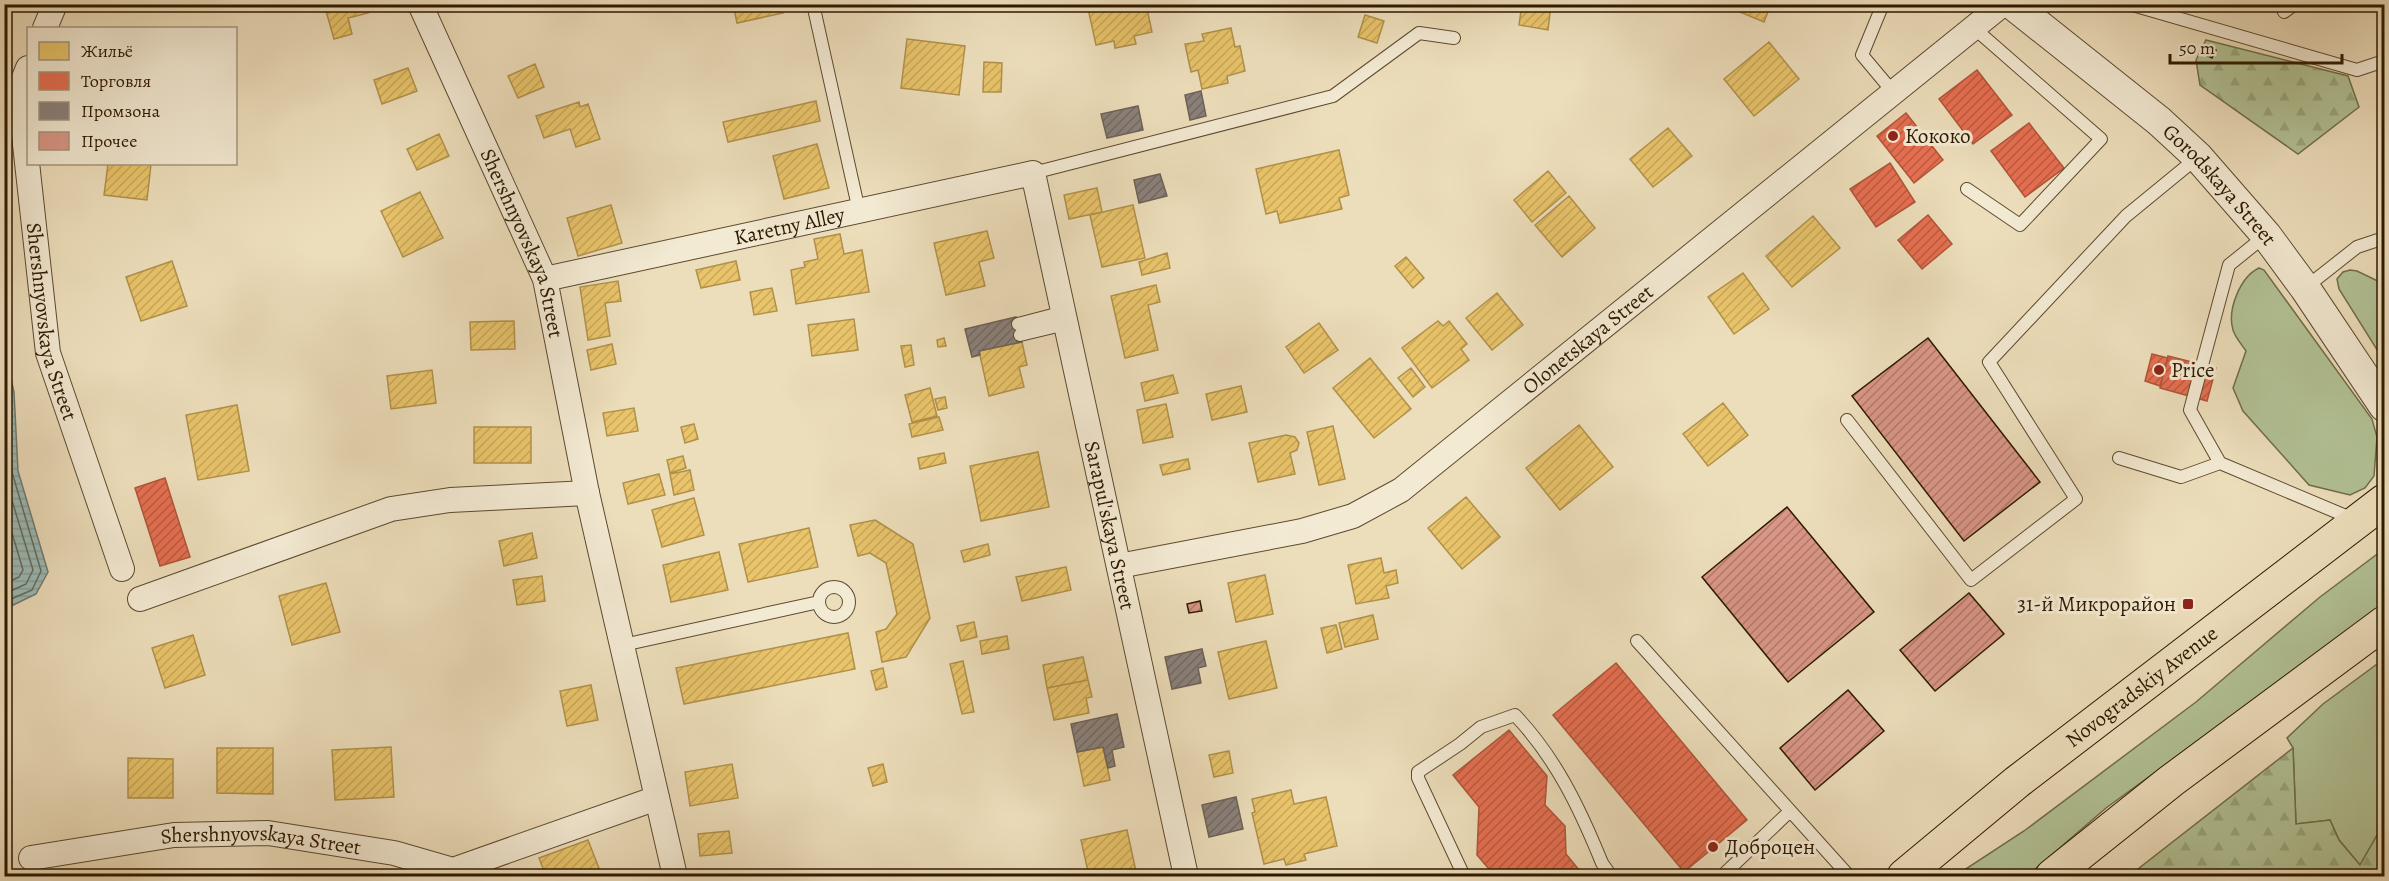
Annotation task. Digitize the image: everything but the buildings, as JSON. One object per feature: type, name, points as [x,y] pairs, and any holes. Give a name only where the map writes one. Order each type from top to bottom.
[{"type":"main road","name":"Novogradskiy Avenue","points":[[1905,876],[2017,782],[2385,501]]},
{"type":"main road","points":[[2052,876],[2171,781],[2385,623]]},
{"type":"street","points":[[45,27],[55,4]]},
{"type":"street","name":"Shershnyovskaya Street","points":[[420,4],[545,279],[587,493],[675,876]]},
{"type":"street","name":"Olonetskaya Street","points":[[1119,566],[1302,531],[1353,516],[1401,490],[2003,4]]},
{"type":"street","name":"Gorodskaya Street","points":[[2012,4],[2140,106],[2198,157],[2266,235],[2385,406]]},
{"type":"street","name":"Shershnyovskaya Street","points":[[27,70],[19,90],[27,163]]},
{"type":"street","name":"Shershnyovskaya Street","points":[[27,165],[48,353],[122,568]]},
{"type":"street","name":"Karetny Alley","points":[[545,279],[1033,173]]},
{"type":"street","name":"Sarapul'skaya Street","points":[[1033,173],[1186,876]]},
{"type":"street","points":[[140,599],[391,509],[450,500],[587,493]]},
{"type":"street","name":"Shershnyovskaya Street","points":[[31,858],[174,835],[268,833],[394,853],[448,873],[657,798]]},
{"type":"lane","points":[[813,4],[859,211]]},
{"type":"lane","points":[[1883,4],[1862,55],[1893,92]]},
{"type":"lane","points":[[2129,4],[2357,70],[2385,61]]},
{"type":"lane","points":[[2284,12],[2295,4]]},
{"type":"lane","points":[[1967,189],[2020,225],[2101,139],[1974,28]]},
{"type":"lane","points":[[1033,173],[1333,96],[1419,33],[1454,38]]},
{"type":"lane","points":[[1847,420],[1971,580],[2076,499],[1989,362],[2126,216],[2198,157]]},
{"type":"lane","points":[[2266,235],[2229,265],[2190,410],[2220,463],[2358,522]]},
{"type":"lane","points":[[2305,288],[2357,247],[2385,238]]},
{"type":"lane","points":[[1019,329],[1065,318]]},
{"type":"lane","points":[[2119,458],[2181,477],[2220,463]]},
{"type":"lane","points":[[623,645],[819,602]]},
{"type":"lane","points":[[1637,641],[1849,876]]},
{"type":"lane","points":[[1464,876],[1418,778],[1419,772],[1481,727],[1515,715],[1539,741],[1557,767],[1602,863],[1611,876]]},
{"type":"lane","points":[[1722,876],[1789,812]]},
{"type":"green space","points":[[2206,40],[2348,76],[2359,107],[2298,154],[2200,85],[2196,60]]},
{"type":"green space","points":[[2259,268],[2264,270],[2372,419],[2377,437],[2374,476],[2365,488],[2350,495],[2309,485],[2243,411],[2233,388],[2246,351],[2233,330],[2232,313],[2241,286],[2252,272]]},
{"type":"green space","points":[[2350,270],[2384,284],[2384,361],[2339,289],[2337,279],[2343,272]]},
{"type":"green space","points":[[2384,549],[2384,606],[2106,808],[2027,876],[1955,876],[2024,831],[2196,702],[2320,597]]},
{"type":"green space","points":[[2384,659],[2384,823],[2360,865],[2339,840],[2330,820],[2296,824],[2293,748],[2287,738],[2323,704]]},
{"type":"green space","points":[[2293,748],[2296,824],[2330,820],[2339,840],[2360,865],[2384,823],[2384,876],[2129,876]]},
{"type":"water","points":[[5,351],[14,392],[18,471],[48,572],[36,594],[5,609]]},
{"type":"place","name":"Кококо","points":[[1893,136]]},
{"type":"place","name":"Price","points":[[2159,370]]},
{"type":"place","name":"31-й Микрорайон","points":[[2188,604]]},
{"type":"place","name":"Доброцен","points":[[1713,847]]}]
